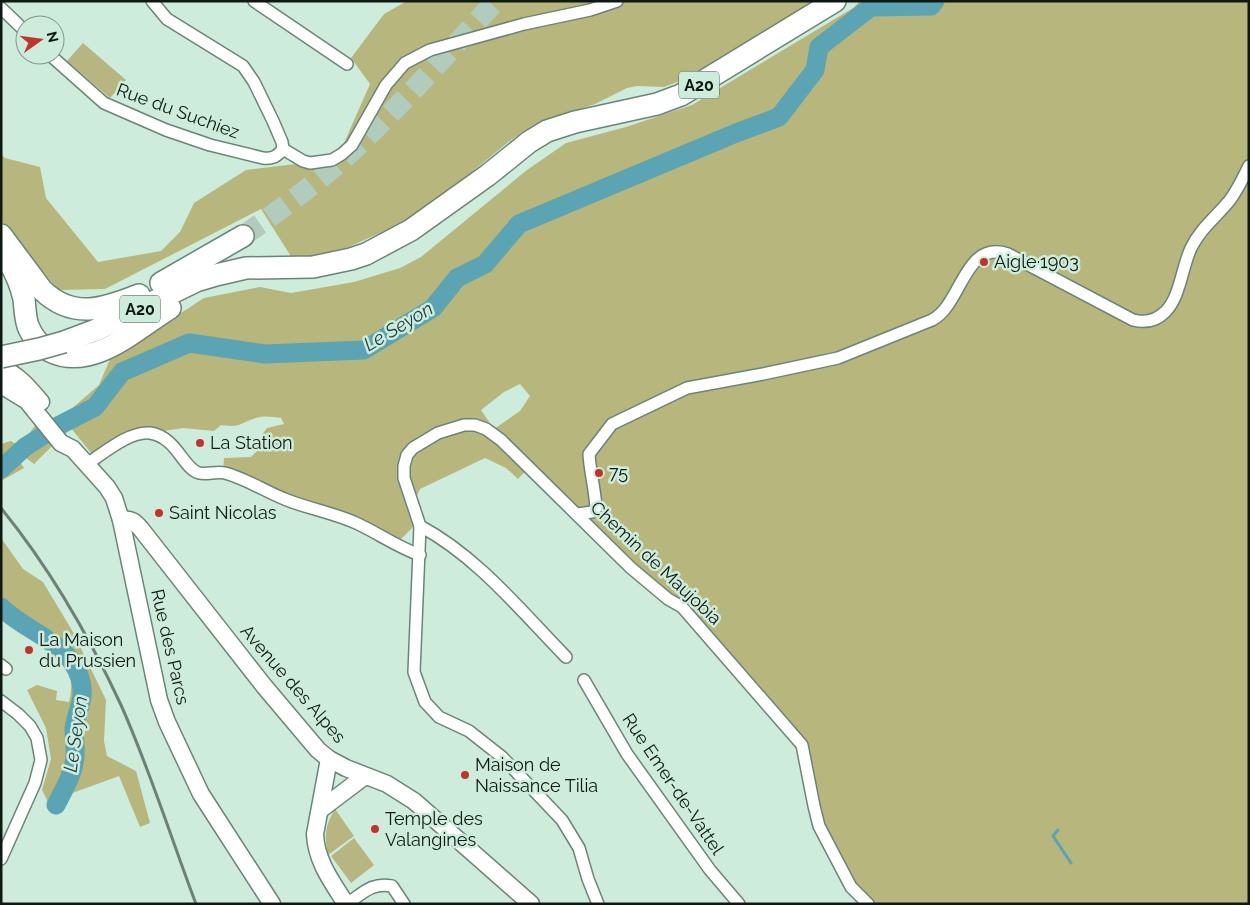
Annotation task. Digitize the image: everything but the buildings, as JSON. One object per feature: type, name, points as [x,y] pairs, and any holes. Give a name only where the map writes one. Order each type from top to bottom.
[{"type":"highway","name":"A20","points":[[1,346],[62,337],[120,319],[196,282],[230,270],[313,267],[351,260],[366,254],[411,230],[488,175],[529,142],[547,131],[576,122],[657,104],[681,95],[835,1]]},
{"type":"highway","points":[[1,251],[12,266],[20,285],[26,318],[33,336],[46,349],[55,354],[73,358],[82,357],[113,345],[178,302],[216,286],[244,280],[288,280],[323,277],[359,268],[395,254],[426,235],[451,215],[488,175]]},
{"type":"highway","points":[[1,236],[42,290],[67,306],[84,309],[103,308],[139,295]]},
{"type":"highway","name":"A20","points":[[1,357],[39,349],[106,314],[243,236]]},
{"type":"main road","name":"Rue des Parcs","points":[[1,368],[12,372],[24,384],[49,420]]},
{"type":"main road","name":"Rue des Parcs","points":[[1,385],[27,400],[70,438],[73,448],[107,487],[114,498],[121,520],[157,691],[167,722],[201,794],[272,904]]},
{"type":"main road","name":"Avenue des Alpes","points":[[121,520],[129,519],[141,529],[264,686],[318,750],[329,759],[387,784],[414,802],[531,904]]},
{"type":"main road","points":[[329,759],[315,834],[315,845],[324,869],[346,904]]},
{"type":"main road","points":[[320,810],[365,776]]},
{"type":"street","points":[[254,1],[347,64]]},
{"type":"street","points":[[151,3],[167,19],[243,66],[254,82],[270,113],[283,149],[303,161],[310,162],[332,160],[352,145],[386,85],[405,63],[430,50],[524,24],[590,10],[617,1]]},
{"type":"street","points":[[1,8],[15,21]]},
{"type":"street","name":"Rue du Suchiez","points":[[61,65],[104,103],[166,130],[210,145],[263,158],[274,157],[283,149]]},
{"type":"street","points":[[578,514],[592,512],[596,508],[596,493],[590,473],[589,454],[612,424],[687,388],[838,358],[939,317],[948,306],[974,262],[989,252],[1008,254],[1133,320],[1144,322],[1156,319],[1167,311],[1172,303],[1185,263],[1197,238],[1230,199],[1249,166]]},
{"type":"street","name":"Chemin de Maujobia","points":[[598,904],[579,848],[562,820],[502,757],[469,730],[439,717],[425,702],[414,672],[420,526],[404,478],[404,466],[407,455],[413,448],[438,433],[464,425],[475,425],[486,429],[501,440],[631,568],[668,599],[682,607],[802,745],[819,826],[851,887],[868,904]]},
{"type":"street","points":[[87,464],[130,436],[151,433],[160,436],[174,446],[194,471],[200,474],[223,472],[254,483],[286,500],[355,522],[404,550],[420,555]]},
{"type":"street","points":[[420,526],[439,536],[497,585],[566,657]]},
{"type":"street","name":"Rue Emer-de-Vattel","points":[[584,680],[627,754],[710,870],[739,904]]},
{"type":"street","points":[[1,701],[30,726],[37,738],[41,760],[35,783],[1,858]]},
{"type":"street","points":[[346,904],[381,884],[392,886],[404,904]]},
{"type":"shaded area","points":[[407,1],[813,1],[688,78],[664,87],[637,86],[627,88],[595,104],[534,125],[511,140],[430,206],[409,220],[335,253],[292,258],[261,209],[105,289],[58,290],[1,220],[1,154],[5,158],[40,167],[46,198],[98,262],[161,251],[180,232],[194,203],[246,170],[337,159],[370,84],[351,58],[384,14]]},
{"type":"shaded area","points":[[860,1],[1249,1],[1249,904],[870,904],[856,887],[832,844],[814,799],[804,742],[680,599],[656,586],[633,567],[589,519],[532,464],[518,479],[506,468],[485,458],[420,489],[410,510],[415,525],[400,540],[286,500],[223,472],[224,458],[251,457],[261,447],[261,436],[267,428],[284,424],[281,418],[259,417],[236,425],[221,425],[214,431],[183,428],[151,433],[96,459],[62,417],[99,385],[110,359],[204,298],[260,287],[291,293],[354,282],[400,268],[421,257],[527,170],[566,143],[626,127],[692,105],[853,8]],"holes":[[[520,384],[530,396],[520,411],[494,429],[481,410],[504,392]]]},
{"type":"shaded area","points":[[83,43],[126,80],[110,98],[67,61]]},
{"type":"shaded area","points":[[36,424],[54,444],[34,464],[26,458],[20,462],[24,468],[1,481],[1,444],[11,441],[20,447]]},
{"type":"shaded area","points":[[1,538],[23,569],[43,582],[73,632],[106,700],[104,741],[107,756],[136,771],[150,823],[140,827],[119,776],[48,802],[42,790],[51,759],[46,728],[27,690],[37,685],[57,691],[56,700],[69,702],[71,678],[63,660],[49,646],[16,625],[1,621]]},
{"type":"shaded area","points":[[335,809],[354,836],[328,855],[326,831]]},
{"type":"shaded area","points":[[354,838],[374,865],[351,883],[331,856]]},
{"type":"waterway","name":"Le Seyon","points":[[1,469],[25,447],[58,426],[95,407],[122,372],[189,343],[265,354],[364,350],[433,308],[457,278],[485,264],[519,224],[736,133],[779,117],[815,70],[819,47],[871,7],[931,6],[935,1]]},
{"type":"waterway","name":"Le Seyon","points":[[1,607],[61,650],[71,661],[78,673],[82,693],[74,729],[74,763],[68,781],[56,805]]},
{"type":"waterway","points":[[1058,830],[1053,836],[1071,863]]},
{"type":"tunnel","points":[[243,236],[298,196],[351,152],[407,97],[496,1]]},
{"type":"railway","points":[[1,508],[52,578],[82,628],[109,679],[141,754],[196,904]]},
{"type":"place","name":"Aigle·1903","points":[[984,262]]},
{"type":"place","name":"La Station","points":[[200,443]]},
{"type":"place","name":"75","points":[[599,473]]},
{"type":"place","name":"Saint Nicolas","points":[[159,513]]},
{"type":"place","name":"La Maison du Prussien","points":[[29,650]]},
{"type":"place","name":"Maison de Naissance Tilia","points":[[465,775]]},
{"type":"place","name":"Temple des Valangines","points":[[375,829]]}]
